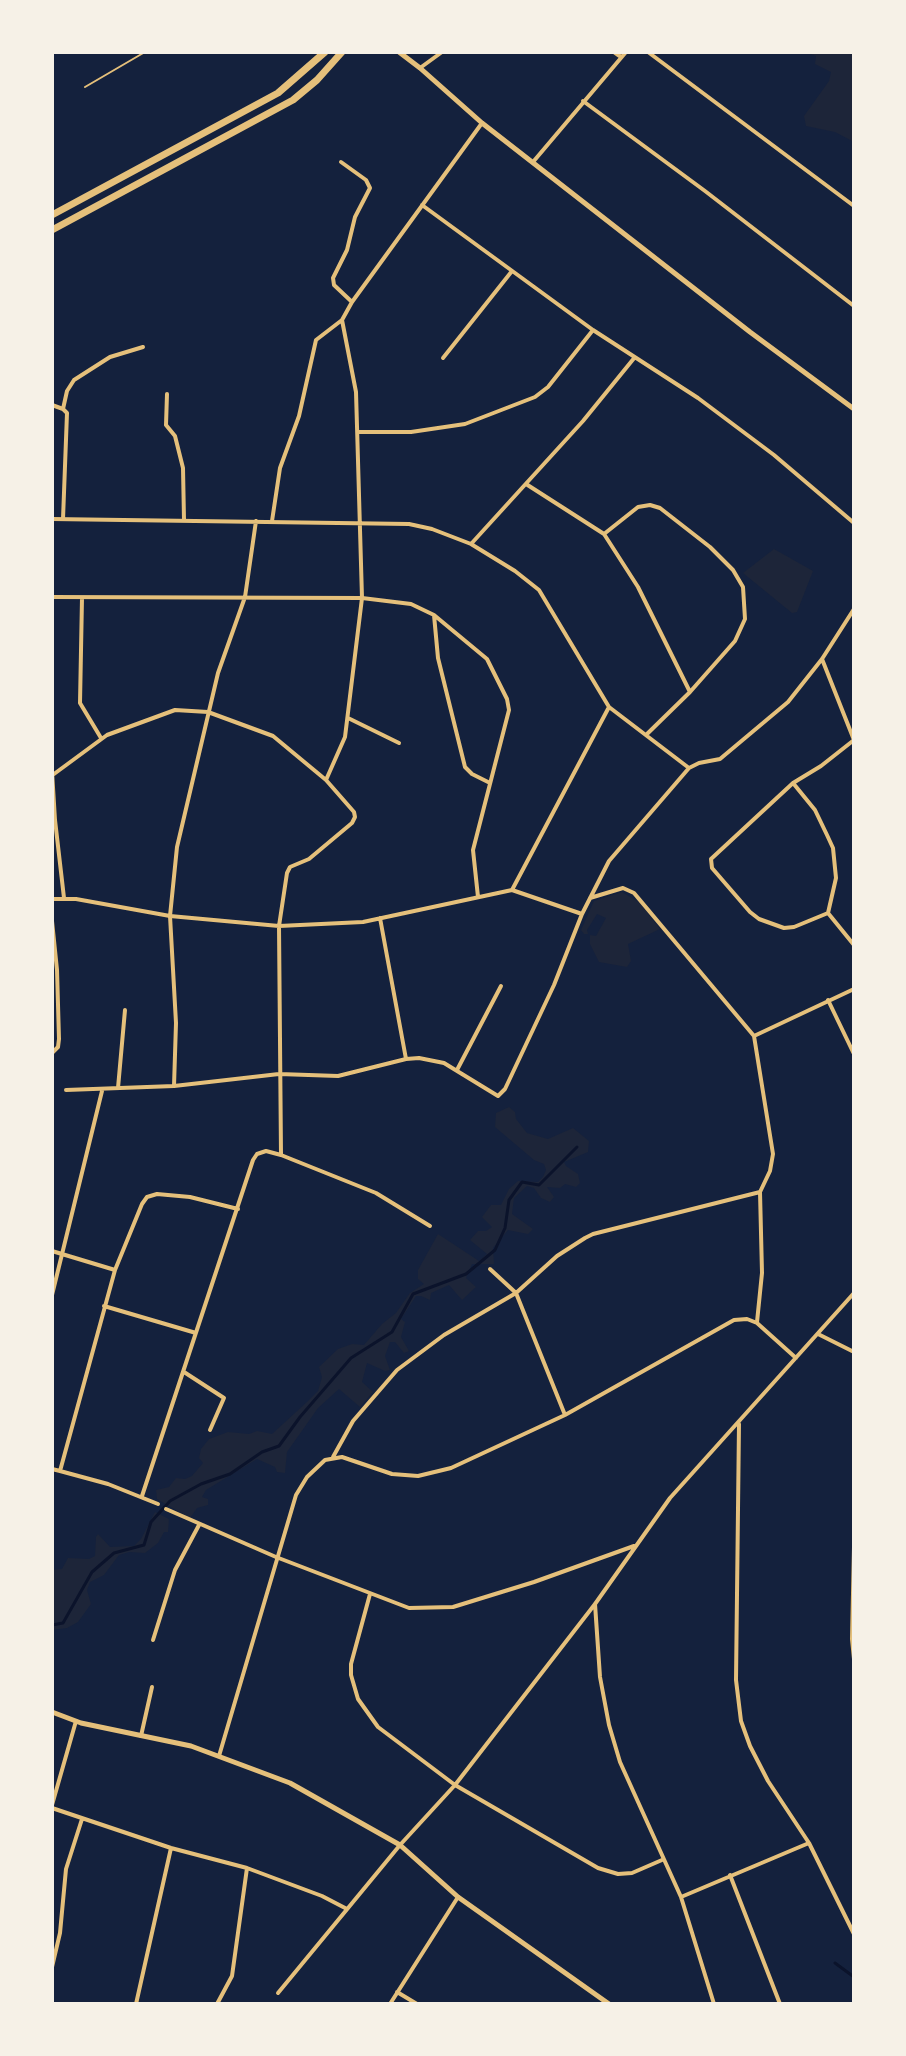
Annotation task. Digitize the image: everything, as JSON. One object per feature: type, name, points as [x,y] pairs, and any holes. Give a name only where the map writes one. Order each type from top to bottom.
[{"type":"highway","points":[[52,215],[278,93],[325,52]]},
{"type":"highway","points":[[52,230],[293,100],[317,80],[342,52]]},
{"type":"street","points":[[399,52],[482,123],[854,409]]},
{"type":"street","points":[[420,68],[442,52]]},
{"type":"street","points":[[614,52],[621,57]]},
{"type":"street","points":[[533,162],[626,52]]},
{"type":"street","points":[[648,52],[854,206]]},
{"type":"street","points":[[583,101],[854,306]]},
{"type":"street","points":[[272,521],[280,468],[299,416],[316,340],[342,320],[482,123]]},
{"type":"street","points":[[341,162],[366,180],[370,188],[355,217],[349,244],[333,278],[334,285],[352,302]]},
{"type":"street","points":[[421,205],[593,330],[698,398],[774,455],[854,523]]},
{"type":"street","points":[[443,358],[512,271]]},
{"type":"street","points":[[326,780],[343,744],[362,598],[356,392],[342,320]]},
{"type":"street","points":[[358,432],[411,432],[465,424],[535,397],[548,387],[593,330]]},
{"type":"street","points":[[63,409],[67,391],[74,380],[110,357],[143,347]]},
{"type":"street","points":[[471,544],[583,421],[635,357]]},
{"type":"street","points":[[167,394],[166,425],[175,436],[183,468],[184,520]]},
{"type":"street","points":[[52,405],[67,413],[63,519]]},
{"type":"street","points":[[526,484],[604,534],[638,587],[690,692]]},
{"type":"street","points":[[604,534],[638,507],[650,505],[660,508],[710,547],[739,578],[746,606],[740,633],[690,692],[647,734]]},
{"type":"street","points":[[52,519],[419,525],[471,544],[539,590],[609,707],[689,768]]},
{"type":"street","points":[[174,1086],[176,1023],[170,916],[177,847],[208,712],[224,654],[245,597],[256,521]]},
{"type":"street","points":[[52,597],[362,598],[411,604],[434,615],[487,659],[507,699],[508,720],[488,782],[473,850],[478,897]]},
{"type":"street","points":[[82,597],[80,703],[101,738]]},
{"type":"street","points":[[66,1090],[174,1086],[279,1074],[338,1076],[406,1059],[434,1060],[457,1070],[490,1094],[498,1096],[505,1089],[554,985],[588,899],[616,852],[689,768],[720,759],[793,696],[822,659],[854,609]]},
{"type":"street","points":[[434,615],[438,658],[465,767],[488,782]]},
{"type":"street","points":[[822,659],[854,740],[793,783],[713,854],[710,863],[750,912],[772,925],[794,927],[828,913]]},
{"type":"street","points":[[512,890],[609,707]]},
{"type":"street","points":[[64,898],[53,820],[53,772],[101,738],[175,710],[208,712],[273,736],[326,780],[354,812],[355,820],[309,859],[288,868],[279,926],[281,1155]]},
{"type":"street","points":[[348,718],[399,743]]},
{"type":"street","points":[[793,783],[815,810],[833,848],[836,878],[828,913]]},
{"type":"street","points":[[588,899],[623,888],[634,893],[754,1036],[773,1154],[770,1171],[760,1192],[762,1273],[757,1323]]},
{"type":"street","points":[[52,899],[64,898],[170,916],[279,926],[344,924],[512,890],[582,914]]},
{"type":"street","points":[[828,913],[854,945]]},
{"type":"street","points":[[380,918],[406,1059]]},
{"type":"street","points":[[52,921],[59,1039],[58,1047],[52,1053]]},
{"type":"street","points":[[457,1070],[501,986]]},
{"type":"street","points":[[754,1036],[854,989]]},
{"type":"street","points":[[828,1000],[854,1054]]},
{"type":"street","points":[[118,1088],[125,1010]]},
{"type":"street","points":[[52,1295],[102,1090]]},
{"type":"street","points":[[142,1496],[257,1154],[266,1151],[281,1155],[376,1193],[430,1226]]},
{"type":"street","points":[[219,1756],[296,1495],[318,1465],[333,1457],[353,1421],[397,1370],[444,1335],[516,1293],[557,1256],[593,1234],[760,1192]]},
{"type":"street","points":[[60,1471],[115,1270],[142,1204],[147,1197],[157,1194],[190,1197],[238,1209]]},
{"type":"street","points":[[52,1251],[115,1270]]},
{"type":"street","points":[[490,1269],[516,1293],[565,1415]]},
{"type":"street","points":[[278,1993],[400,1845],[455,1785],[595,1604],[670,1498],[854,1293]]},
{"type":"street","points":[[104,1306],[196,1333]]},
{"type":"street","points":[[333,1457],[392,1474],[418,1476],[451,1468],[565,1415],[734,1320],[747,1319],[757,1323],[796,1358]]},
{"type":"street","points":[[818,1334],[854,1352]]},
{"type":"street","points":[[184,1372],[224,1398],[210,1430]]},
{"type":"street","points":[[739,1421],[737,1703],[750,1746],[768,1781],[809,1843],[854,1934]]},
{"type":"street","points":[[52,1469],[142,1496],[158,1504]]},
{"type":"street","points":[[166,1509],[276,1557],[409,1608],[453,1607],[636,1545]]},
{"type":"street","points":[[153,1640],[175,1570],[199,1525]]},
{"type":"street","points":[[854,1547],[854,1655]]},
{"type":"street","points":[[370,1594],[351,1664],[351,1675],[358,1699],[378,1727],[455,1785],[607,1872],[638,1872],[662,1860]]},
{"type":"street","points":[[595,1604],[600,1677],[620,1762],[681,1897],[714,2004]]},
{"type":"street","points":[[141,1736],[152,1687]]},
{"type":"street","points":[[52,1712],[76,1721],[191,1746],[290,1783],[400,1845],[458,1897],[609,2004]]},
{"type":"street","points":[[76,1721],[52,1807],[171,1848],[247,1868],[322,1896],[347,1909]]},
{"type":"street","points":[[52,1967],[60,1933],[66,1869],[82,1819]]},
{"type":"street","points":[[681,1897],[809,1843]]},
{"type":"street","points":[[136,2004],[171,1848]]},
{"type":"street","points":[[217,2004],[232,1976],[247,1868]]},
{"type":"street","points":[[730,1875],[780,2004]]},
{"type":"street","points":[[390,2004],[458,1897]]},
{"type":"street","points":[[397,1992],[417,2004]]},
{"type":"lane","points":[[85,87],[145,52]]},
{"type":"shaded area","points":[[805,52],[854,52],[854,142],[835,132],[806,126],[804,116],[829,81],[831,72],[815,64],[816,56]]},
{"type":"shaded area","points":[[774,549],[813,571],[797,612],[792,613],[743,573]]},
{"type":"shaded area","points":[[622,892],[640,903],[660,929],[628,944],[631,961],[627,967],[599,962],[590,944],[590,935],[596,936],[606,918],[597,914],[587,930],[588,934],[581,930],[594,901]]},
{"type":"shaded area","points":[[509,1107],[527,1133],[548,1139],[573,1128],[589,1141],[588,1152],[564,1162],[578,1174],[580,1183],[576,1187],[565,1184],[560,1188],[547,1187],[554,1197],[550,1202],[527,1186],[514,1198],[512,1214],[533,1229],[528,1234],[508,1230],[493,1248],[494,1264],[472,1264],[466,1278],[476,1287],[462,1300],[449,1285],[431,1293],[430,1300],[416,1296],[401,1319],[405,1322],[401,1337],[409,1351],[404,1353],[395,1342],[390,1342],[385,1356],[390,1370],[385,1371],[367,1363],[362,1382],[373,1392],[360,1407],[339,1389],[318,1408],[287,1452],[285,1473],[277,1472],[275,1467],[257,1459],[206,1490],[202,1497],[208,1499],[208,1505],[197,1508],[190,1518],[157,1499],[156,1490],[169,1487],[176,1478],[192,1476],[203,1463],[199,1458],[201,1449],[209,1439],[228,1432],[272,1434],[307,1402],[318,1391],[322,1377],[319,1367],[338,1349],[352,1344],[364,1345],[396,1313],[410,1293],[424,1284],[418,1279],[418,1270],[438,1234],[479,1261],[487,1254],[470,1240],[478,1231],[492,1227],[482,1217],[491,1205],[501,1205],[509,1189],[518,1181],[538,1182],[546,1170],[544,1164],[534,1160],[495,1127],[496,1113]]},
{"type":"shaded area","points":[[155,1512],[169,1519],[168,1532],[164,1532],[158,1543],[145,1553],[119,1555],[104,1575],[90,1582],[87,1590],[91,1604],[78,1622],[67,1628],[52,1630],[52,1570],[62,1569],[68,1558],[89,1559],[95,1556],[98,1534],[110,1547],[134,1546]]},
{"type":"waterway","points":[[52,1625],[63,1623],[92,1572],[114,1553],[144,1545],[151,1522],[170,1501],[201,1484],[230,1474],[262,1452],[279,1446],[351,1358],[392,1332],[413,1294],[466,1274],[495,1250],[505,1228],[509,1200],[522,1182],[539,1185],[577,1147]]},
{"type":"waterway","points":[[835,1963],[854,1977]]}]
